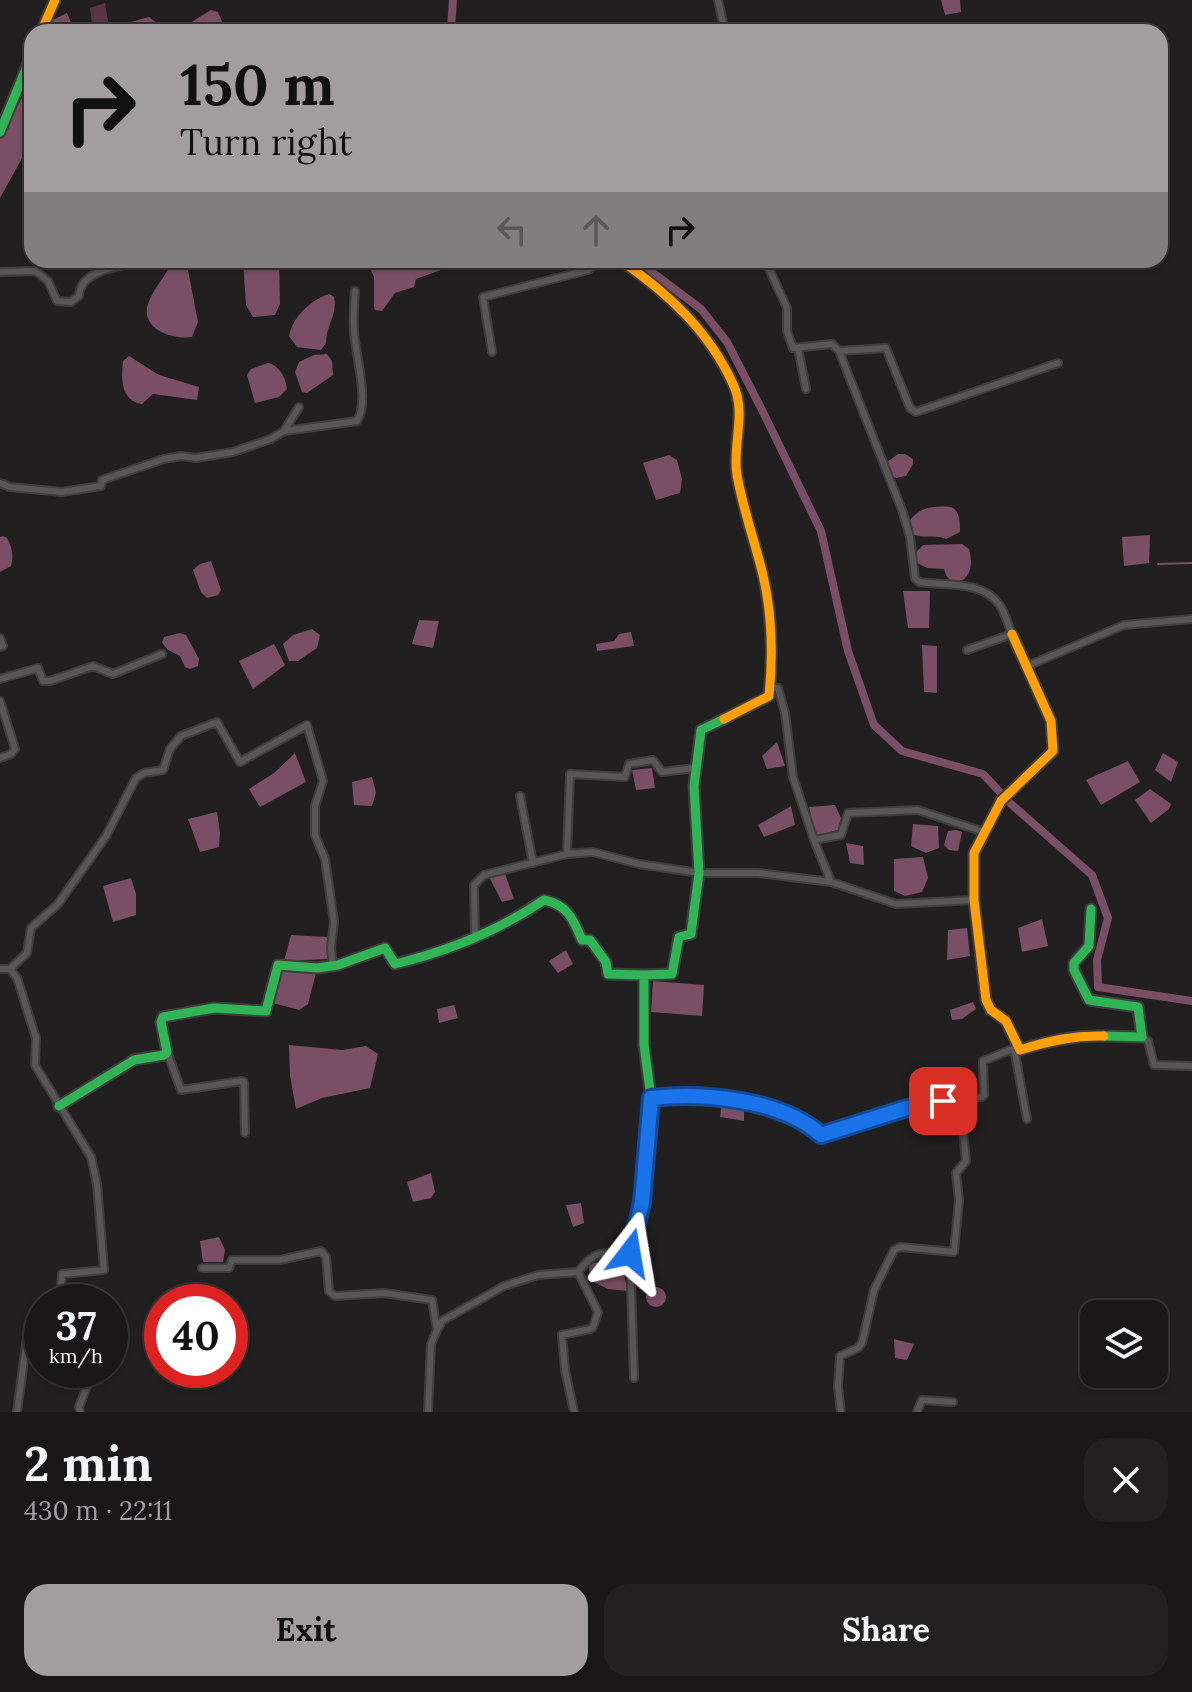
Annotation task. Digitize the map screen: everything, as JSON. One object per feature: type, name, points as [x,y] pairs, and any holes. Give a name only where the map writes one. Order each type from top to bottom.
[{"type":"main road","points":[[44,24],[55,0]]},
{"type":"main road","points":[[0,132],[24,74]]},
{"type":"main road","points":[[59,1106],[134,1060],[164,1055],[167,1052],[161,1022],[163,1017],[198,1007],[266,1011],[278,965],[333,966],[385,948],[395,964],[425,958],[526,914],[544,900],[559,902],[567,909],[582,940],[590,940],[606,962],[608,974],[672,974],[679,937],[691,934],[699,873],[695,768],[701,730],[769,696],[773,660],[764,579],[735,458],[740,423],[737,391],[719,357],[682,307],[631,268]]},
{"type":"main road","points":[[1012,634],[1051,721],[1053,751],[1001,801],[974,853],[974,900],[986,1000],[991,1010],[1006,1021],[1015,1047],[1022,1050],[1081,1035],[1142,1037],[1138,1007],[1089,1000],[1074,970],[1074,963],[1089,946],[1091,909]]},
{"type":"main road","points":[[630,1253],[642,1202],[651,1098],[644,1045],[644,975]]},
{"type":"street","points":[[718,0],[723,24]]},
{"type":"street","points":[[0,272],[36,271],[48,281],[57,301],[71,302],[79,296],[79,287],[86,279],[119,268]]},
{"type":"street","points":[[492,352],[483,297],[591,268]]},
{"type":"street","points":[[769,268],[787,308],[785,317],[791,345],[798,348],[832,344],[839,351],[902,510],[910,537],[915,578],[919,582],[959,585],[984,591],[1000,604],[1012,634],[967,650]]},
{"type":"street","points":[[0,483],[53,492],[101,486],[103,480],[164,459],[233,452],[271,439],[284,431],[357,421],[362,397],[354,332],[355,291]]},
{"type":"street","points":[[798,348],[806,389]]},
{"type":"street","points":[[839,351],[886,348],[910,408],[916,412],[1058,363]]},
{"type":"street","points":[[284,431],[299,407]]},
{"type":"street","points":[[1025,667],[1124,625],[1192,619]]},
{"type":"street","points":[[0,638],[3,646],[0,647]]},
{"type":"street","points":[[0,679],[38,668],[43,681],[93,666],[113,674],[162,654]]},
{"type":"street","points":[[769,687],[778,688],[785,713],[793,777],[831,882]]},
{"type":"street","points":[[0,701],[15,749],[0,758]]},
{"type":"street","points":[[0,969],[10,969],[27,953],[31,928],[58,904],[106,836],[136,778],[144,773],[163,770],[170,749],[181,736],[217,722],[240,762],[307,725],[323,781],[315,806],[315,835],[325,859],[334,922],[331,948],[333,966]]},
{"type":"street","points":[[567,854],[570,774],[625,777],[629,764],[653,760],[661,771],[695,768]]},
{"type":"street","points":[[520,796],[533,863]]},
{"type":"street","points":[[814,840],[841,835],[848,813],[918,810],[984,832]]},
{"type":"street","points":[[475,936],[474,885],[484,875],[567,854],[593,852],[639,864],[699,873],[758,873],[831,882],[896,904],[974,900]]},
{"type":"street","points":[[10,969],[17,978],[36,1038],[35,1065],[91,1157],[97,1184],[104,1270],[62,1274],[61,1284]]},
{"type":"street","points":[[1142,1037],[1148,1041],[1154,1065],[1192,1066]]},
{"type":"street","points":[[651,1098],[670,1096],[737,1101],[782,1112],[806,1122],[821,1135],[907,1108],[982,1097],[983,1061],[1015,1047],[1027,1119]]},
{"type":"street","points":[[167,1052],[181,1090],[244,1082],[245,1133]]},
{"type":"street","points":[[841,1412],[838,1387],[840,1356],[862,1343],[874,1290],[894,1250],[900,1247],[954,1252],[959,1200],[956,1173],[966,1161],[960,1099]]},
{"type":"street","points":[[202,1268],[229,1268],[232,1260],[280,1260],[321,1251],[326,1257],[329,1291],[335,1296],[384,1293],[432,1300],[437,1330]]},
{"type":"street","points":[[578,1272],[587,1259],[603,1253],[630,1253],[634,1378]]},
{"type":"street","points":[[428,1412],[431,1344],[442,1321],[504,1286],[538,1275],[578,1272]]},
{"type":"street","points":[[574,1412],[565,1370],[562,1335],[590,1329],[598,1312],[578,1272]]},
{"type":"street","points":[[17,1412],[24,1360]]},
{"type":"street","points":[[80,1412],[86,1388]]},
{"type":"street","points":[[917,1412],[922,1400],[953,1402]]},
{"type":"shaded area","points":[[941,0],[960,0],[961,12],[945,15]]},
{"type":"shaded area","points":[[105,3],[109,24],[92,24],[90,8]]},
{"type":"shaded area","points":[[211,10],[218,12],[223,24],[191,24]]},
{"type":"shaded area","points":[[67,13],[72,24],[50,24]]},
{"type":"shaded area","points":[[149,17],[158,24],[127,24]]},
{"type":"shaded area","points":[[24,94],[24,154],[0,198],[0,139]]},
{"type":"shaded area","points":[[169,268],[188,268],[198,322],[192,337],[165,334],[151,324],[147,309]]},
{"type":"shaded area","points":[[244,268],[279,268],[280,304],[275,315],[253,317],[246,305]]},
{"type":"shaded area","points":[[370,268],[442,268],[416,279],[414,287],[395,293],[382,311],[374,307],[374,277]]},
{"type":"shaded area","points":[[329,294],[334,297],[335,303],[326,343],[321,350],[297,347],[289,336],[294,322],[309,305]]},
{"type":"shaded area","points":[[327,354],[332,361],[333,375],[307,393],[302,392],[295,372],[299,362],[314,355]]},
{"type":"shaded area","points":[[129,356],[159,375],[199,387],[197,400],[153,394],[142,404],[135,402],[126,394],[123,382],[123,361]]},
{"type":"shaded area","points":[[268,363],[281,373],[287,389],[279,397],[255,403],[247,375],[251,369]]},
{"type":"shaded area","points":[[898,454],[913,459],[913,464],[906,476],[896,478],[889,474],[887,462]]},
{"type":"shaded area","points":[[669,455],[677,460],[682,479],[680,493],[656,500],[643,463]]},
{"type":"shaded area","points":[[934,507],[951,507],[958,514],[960,532],[946,539],[912,534],[910,520],[919,512]]},
{"type":"shaded area","points":[[1150,535],[1149,563],[1124,566],[1122,537]]},
{"type":"shaded area","points":[[3,536],[10,545],[12,558],[11,566],[0,572],[0,537]]},
{"type":"shaded area","points":[[962,544],[969,549],[971,562],[969,573],[963,580],[953,581],[944,569],[927,568],[917,563],[916,552],[923,545]]},
{"type":"shaded area","points":[[211,561],[221,590],[218,595],[207,598],[201,592],[193,570]]},
{"type":"shaded area","points":[[903,591],[930,591],[929,628],[908,628]]},
{"type":"shaded area","points":[[419,620],[439,621],[433,648],[412,644]]},
{"type":"shaded area","points":[[312,629],[320,635],[317,648],[298,661],[289,661],[283,644],[293,635]]},
{"type":"shaded area","points":[[631,632],[634,646],[597,651],[596,644],[614,641],[619,634]]},
{"type":"shaded area","points":[[180,633],[186,635],[199,659],[198,666],[185,667],[180,656],[162,643],[164,637]]},
{"type":"shaded area","points":[[274,644],[285,665],[253,689],[239,661]]},
{"type":"shaded area","points":[[922,645],[937,646],[937,693],[924,692]]},
{"type":"shaded area","points":[[777,742],[785,766],[767,769],[762,756]]},
{"type":"shaded area","points":[[295,753],[306,782],[260,807],[249,789],[274,773]]},
{"type":"shaded area","points":[[1163,753],[1178,762],[1171,782],[1155,770]]},
{"type":"shaded area","points":[[1128,761],[1140,782],[1101,805],[1086,780]]},
{"type":"shaded area","points":[[652,768],[655,788],[636,790],[632,770]]},
{"type":"shaded area","points":[[372,777],[376,793],[372,806],[354,805],[352,782]]},
{"type":"shaded area","points":[[1150,789],[1171,804],[1151,823],[1135,800]]},
{"type":"shaded area","points":[[835,805],[841,818],[838,830],[816,836],[809,807]]},
{"type":"shaded area","points":[[791,806],[795,825],[764,837],[758,825]]},
{"type":"shaded area","points":[[217,812],[219,847],[200,852],[188,819]]},
{"type":"shaded area","points":[[913,824],[938,826],[939,848],[926,853],[911,846]]},
{"type":"shaded area","points":[[948,831],[962,832],[958,851],[949,850],[944,845]]},
{"type":"shaded area","points":[[846,843],[863,846],[864,865],[850,863]]},
{"type":"shaded area","points":[[923,857],[928,878],[922,892],[905,896],[894,891],[894,859]]},
{"type":"shaded area","points":[[504,871],[514,899],[502,902],[488,875]]},
{"type":"shaded area","points":[[131,878],[136,894],[136,915],[113,922],[103,886]]},
{"type":"shaded area","points":[[1042,919],[1048,946],[1022,952],[1018,928]]},
{"type":"shaded area","points":[[967,928],[970,956],[947,960],[948,930]]},
{"type":"shaded area","points":[[291,935],[327,937],[329,959],[284,961]]},
{"type":"shaded area","points":[[566,950],[573,964],[558,973],[549,961]]},
{"type":"shaded area","points":[[281,970],[316,973],[308,1004],[299,1010],[273,1003]]},
{"type":"shaded area","points":[[653,981],[704,985],[702,1016],[651,1012]]},
{"type":"shaded area","points":[[973,1002],[976,1009],[962,1019],[952,1020],[950,1010]]},
{"type":"shaded area","points":[[454,1005],[458,1018],[439,1023],[437,1009]]},
{"type":"shaded area","points":[[289,1045],[342,1050],[366,1046],[378,1054],[370,1088],[322,1098],[296,1109]]},
{"type":"shaded area","points":[[722,1102],[744,1107],[744,1121],[720,1117]]},
{"type":"shaded area","points":[[431,1173],[435,1192],[431,1198],[413,1202],[407,1182]]},
{"type":"shaded area","points":[[581,1203],[584,1223],[573,1227],[566,1205]]},
{"type":"shaded area","points":[[219,1237],[225,1250],[223,1262],[203,1262],[200,1241]]},
{"type":"shaded area","points":[[620,1257],[628,1291],[608,1289],[590,1280],[589,1264]]},
{"type":"shaded area","points":[[656,1287],[663,1290],[666,1297],[663,1304],[656,1307],[649,1304],[646,1297],[649,1290]]},
{"type":"shaded area","points":[[894,1339],[914,1344],[907,1360],[895,1358]]},
{"type":"waterway","points":[[451,24],[453,0]]},
{"type":"waterway","points":[[647,268],[701,309],[727,342],[762,410],[821,531],[848,651],[874,725],[902,751],[983,774],[1011,804],[1092,875],[1108,918],[1097,960],[1098,987],[1192,1001]]},
{"type":"waterway","points":[[1158,564],[1192,563]]},
{"type":"traffic: fast","points":[[0,132],[24,74]]},
{"type":"traffic: fast","points":[[650,1110],[644,1045],[644,975],[672,974],[679,937],[691,934],[699,873],[694,786],[701,730],[724,719]]},
{"type":"traffic: fast","points":[[59,1106],[134,1060],[164,1055],[167,1052],[161,1022],[163,1017],[214,1008],[266,1011],[278,965],[317,968],[338,965],[385,948],[395,964],[472,939],[544,900],[559,905],[569,914],[582,940],[590,940],[606,962],[608,974],[644,975]]},
{"type":"traffic: fast","points":[[1091,909],[1089,946],[1074,963],[1074,970],[1089,1000],[1138,1007],[1142,1037],[1104,1036]]},
{"type":"traffic: slow","points":[[44,24],[55,0]]},
{"type":"traffic: slow","points":[[631,268],[686,314],[712,347],[737,395],[737,475],[766,590],[771,666],[769,696],[724,719]]},
{"type":"traffic: slow","points":[[1012,634],[1051,721],[1053,751],[1001,801],[974,853],[974,900],[986,1000],[991,1010],[1006,1021],[1020,1050],[1061,1039],[1104,1036]]},
{"type":"traffic: jam","points":[[630,1253],[642,1202],[650,1110]]},
{"type":"route","points":[[630,1253],[642,1202],[651,1098],[703,1097],[737,1101],[782,1112],[806,1122],[821,1135],[907,1108],[943,1101]]}]
